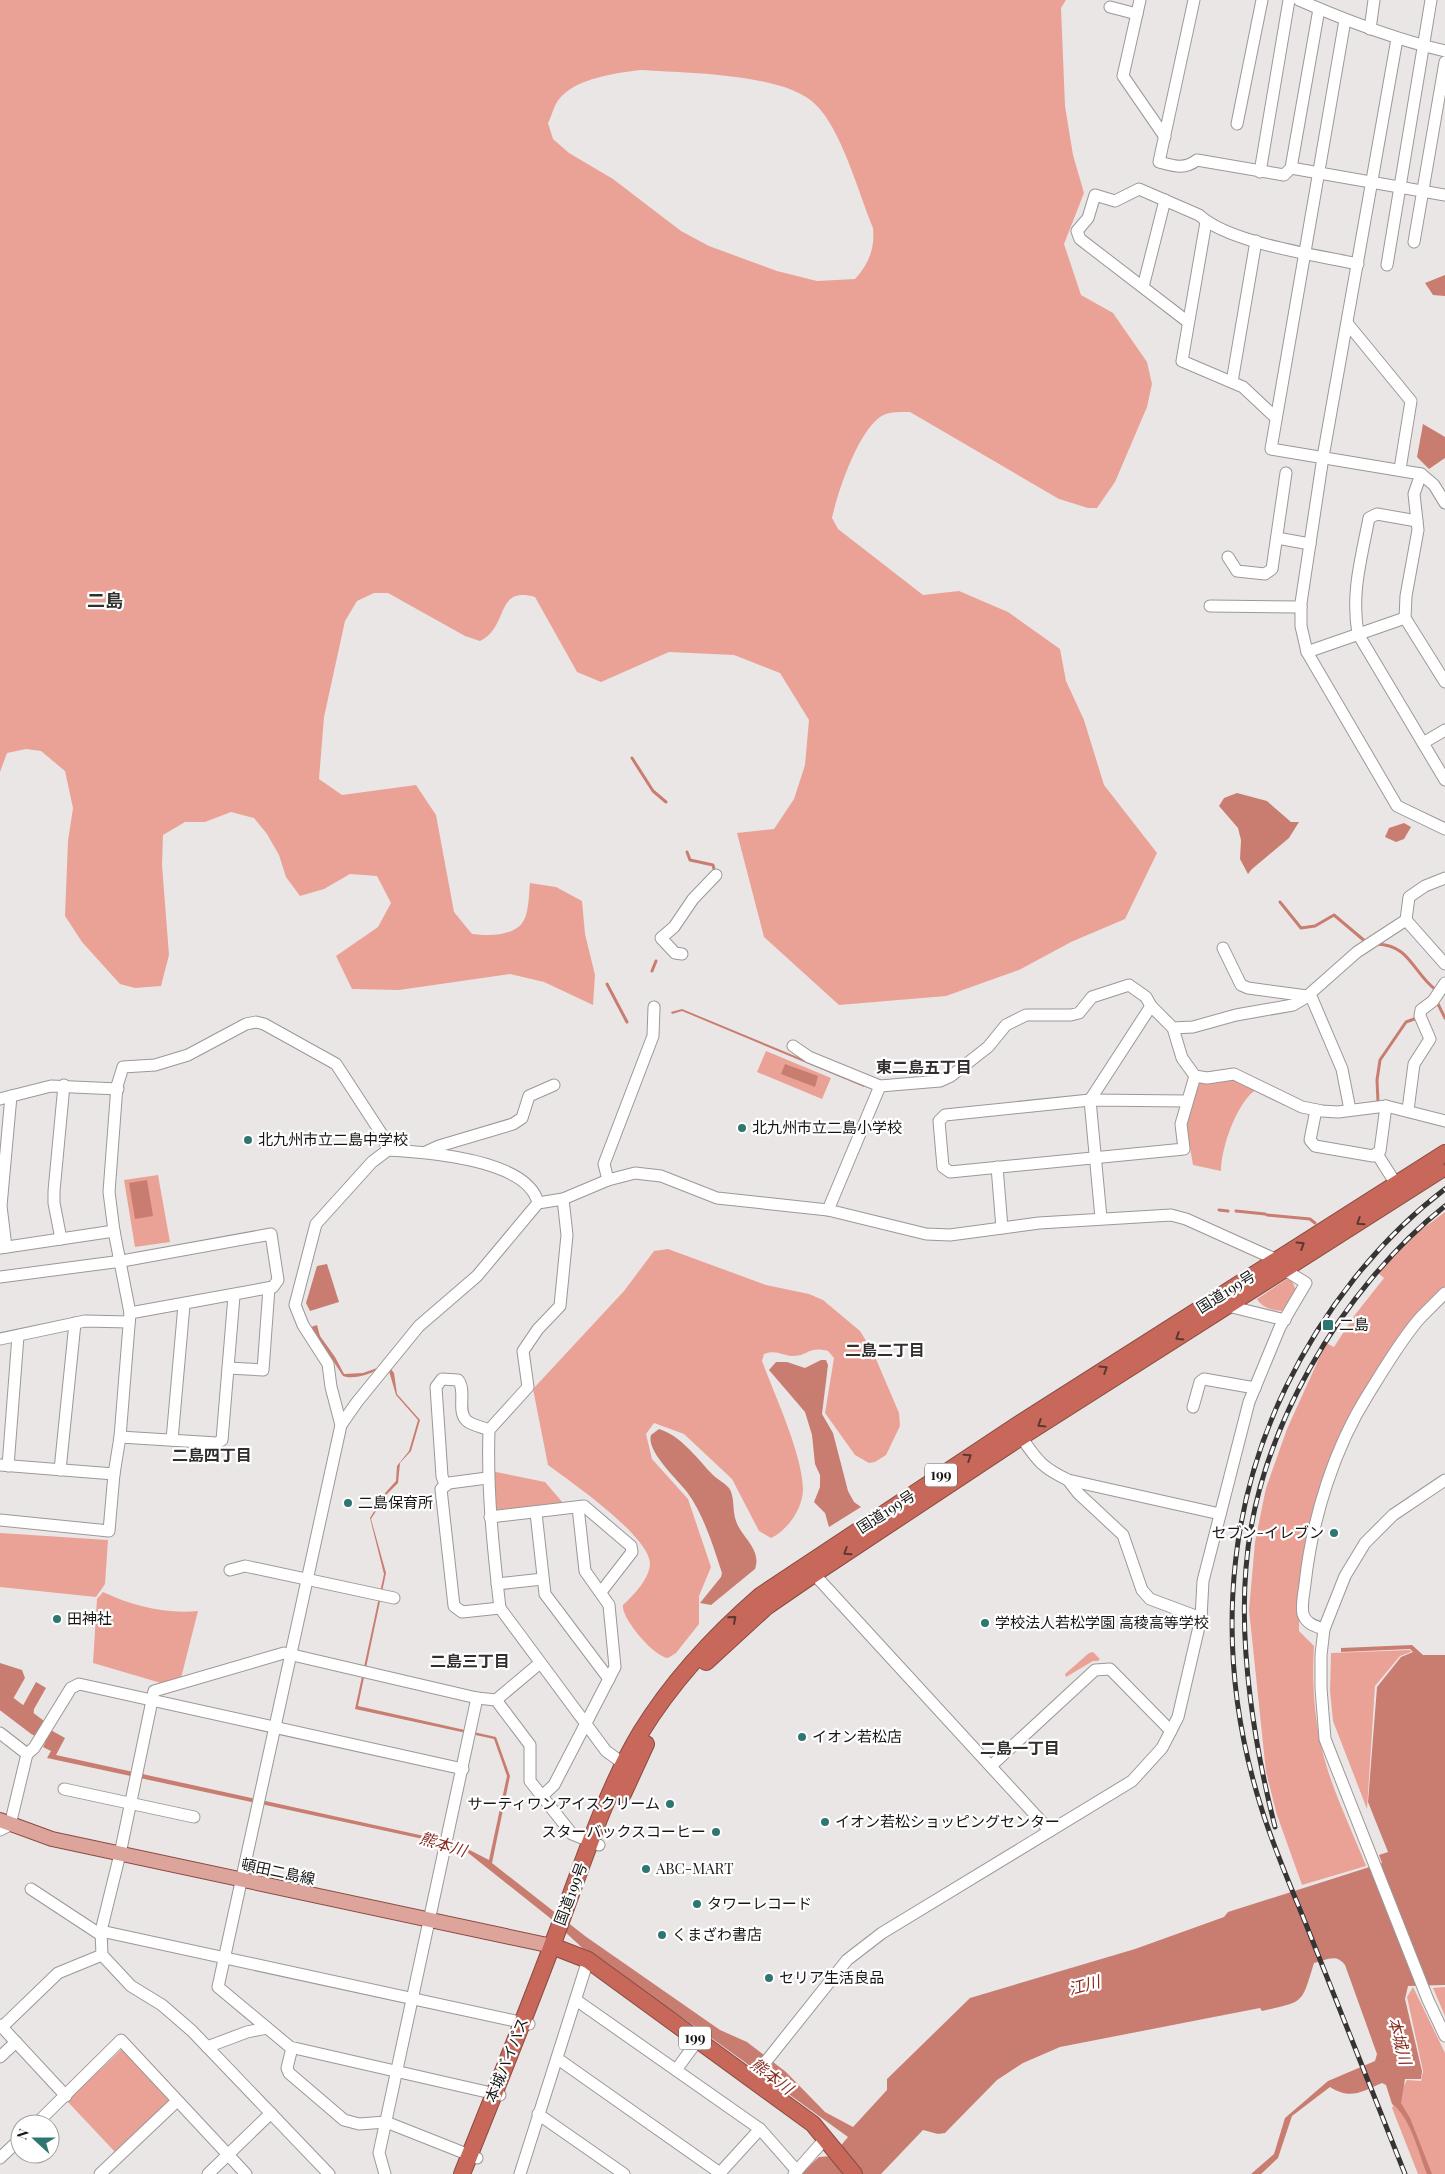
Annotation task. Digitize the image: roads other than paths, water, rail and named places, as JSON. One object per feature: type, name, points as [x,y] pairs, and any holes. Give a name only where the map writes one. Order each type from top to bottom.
[{"type":"highway","name":"国道199号","points":[[854,2174],[813,2124],[588,1960],[561,1933],[624,1764],[661,1702],[689,1666],[724,1628],[760,1596],[811,1568],[1228,1306],[1281,1265],[1396,1184],[1445,1154]]},
{"type":"highway","name":"国道199号","points":[[595,1843],[667,1708],[694,1674],[811,1568],[1016,1426],[1445,1167]]},
{"type":"highway","name":"本城バイパス","points":[[471,2174],[474,2156],[561,1933]]},
{"type":"highway","name":"本城バイパス","points":[[462,2174],[474,2156]]},
{"type":"main road","name":"頓田二島線","points":[[3,1825],[52,1839],[428,1921],[561,1933]]},
{"type":"street","points":[[1140,0],[1123,76],[1165,137]]},
{"type":"street","points":[[1194,0],[1159,162],[1182,168],[1189,166],[1196,160],[1284,175],[1291,168],[1319,9]]},
{"type":"street","points":[[1237,124],[1262,0]]},
{"type":"street","points":[[1260,172],[1290,0]]},
{"type":"street","points":[[1299,0],[1345,20],[1397,39],[1445,52]]},
{"type":"street","points":[[1370,29],[1374,0]]},
{"type":"street","points":[[1387,265],[1431,0]]},
{"type":"street","points":[[1110,7],[1137,14]]},
{"type":"street","points":[[1345,20],[1271,449],[1323,456],[1421,474],[1434,485],[1445,503]]},
{"type":"street","points":[[1397,39],[1323,456],[1301,607],[1302,626],[1307,652],[1397,806],[1445,829]]},
{"type":"street","points":[[1414,242],[1445,62]]},
{"type":"street","points":[[1291,168],[1372,184],[1445,195]]},
{"type":"street","points":[[1188,322],[1080,239],[1077,231],[1088,218],[1095,195],[1115,201],[1139,189],[1200,215],[1206,222],[1231,235],[1358,264]]},
{"type":"street","points":[[1144,287],[1164,200]]},
{"type":"street","points":[[1206,222],[1182,361],[1243,387],[1276,418]]},
{"type":"street","points":[[1232,382],[1256,241]]},
{"type":"street","points":[[1347,323],[1411,401],[1400,469]]},
{"type":"street","points":[[1228,557],[1237,570],[1265,574],[1272,568],[1286,473]]},
{"type":"street","points":[[1421,474],[1414,494],[1418,530],[1406,596],[1406,618],[1445,682]]},
{"type":"street","points":[[1417,521],[1377,514],[1369,518],[1354,597],[1358,634],[1445,780]]},
{"type":"street","points":[[1277,538],[1310,544]]},
{"type":"street","points":[[1210,606],[1301,607]]},
{"type":"street","points":[[1307,652],[1406,618]]},
{"type":"street","points":[[1423,743],[1445,730]]},
{"type":"street","points":[[682,954],[675,953],[660,938],[674,927],[693,899],[716,875]]},
{"type":"street","points":[[1173,1028],[1193,1027],[1257,1010],[1283,1008],[1309,995],[1357,952],[1406,920],[1409,897],[1425,886],[1445,878]]},
{"type":"street","points":[[1406,920],[1441,951],[1445,964]]},
{"type":"street","points":[[1223,948],[1241,985],[1248,988],[1309,995]]},
{"type":"street","points":[[1408,1110],[1414,1064],[1430,1038],[1420,1016],[1421,1010],[1434,1001],[1445,983]]},
{"type":"street","points":[[793,1046],[816,1060],[880,1086],[940,1081],[951,1076],[988,1047],[1006,1025],[1026,1015],[1070,1015],[1078,1013],[1092,997],[1129,985],[1146,997],[1150,1006],[1173,1028],[1182,1058],[1195,1076],[1207,1078],[1234,1074],[1302,1107],[1316,1110],[1338,1112],[1386,1106],[1408,1110],[1445,1121]]},
{"type":"street","points":[[1309,995],[1342,1069],[1350,1110]]},
{"type":"street","points":[[1102,1218],[1090,1100],[1150,1006]]},
{"type":"street","points":[[608,1180],[604,1164],[653,1036],[654,1007]]},
{"type":"street","points":[[0,1520],[109,1531],[114,1474],[120,1437],[130,1317],[122,1261],[114,1231],[109,1192],[118,1089],[123,1067],[155,1065],[188,1056],[246,1024],[256,1022],[264,1024],[336,1064],[381,1133],[388,1150]]},
{"type":"street","points":[[1186,1101],[1090,1100],[945,1115],[939,1120],[943,1166],[950,1172],[1184,1148],[1181,1124],[1186,1101],[1195,1076]]},
{"type":"street","points":[[61,1239],[54,1203],[54,1191],[64,1085]]},
{"type":"street","points":[[114,1231],[3,1248],[1,1206],[6,1097],[50,1086],[64,1085],[118,1089]]},
{"type":"street","points":[[426,1152],[439,1146],[512,1124],[522,1118],[529,1096],[554,1086]]},
{"type":"street","points":[[828,1210],[880,1086]]},
{"type":"street","points":[[1316,1110],[1310,1140],[1315,1146],[1373,1156],[1380,1151],[1386,1106]]},
{"type":"street","points":[[341,1425],[331,1387],[328,1364],[303,1325],[295,1305],[316,1224],[372,1162],[388,1150],[426,1152],[485,1164],[521,1180],[536,1192],[538,1203]]},
{"type":"street","points":[[1377,1154],[1396,1184]]},
{"type":"street","points":[[997,1166],[1002,1228]]},
{"type":"street","points":[[498,2095],[292,2048],[218,1987],[341,1425],[357,1402],[419,1326],[477,1276],[538,1203],[563,1199],[608,1180],[635,1173],[661,1176],[717,1198],[828,1210],[926,1234],[950,1235],[1102,1218],[1171,1215],[1186,1219],[1281,1265],[1306,1282],[1285,1320],[1249,1402],[1202,1581],[1201,1618],[1178,1717],[1162,1748],[1132,1781],[882,1933],[847,1960],[752,2079]]},
{"type":"street","points":[[563,1199],[567,1235],[560,1306],[538,1329],[522,1351],[528,1387],[489,1430],[487,1478],[497,1584],[500,1608],[606,1751],[624,1764]]},
{"type":"street","points":[[0,1277],[122,1261],[270,1234],[278,1280],[273,1287],[234,1296],[130,1317],[74,1323],[0,1339]]},
{"type":"street","points":[[228,1368],[263,1370],[269,1288]]},
{"type":"street","points":[[1324,1629],[1310,1624],[1304,1615],[1303,1604],[1308,1559],[1320,1508],[1335,1465],[1353,1422],[1368,1394],[1420,1318],[1445,1293]]},
{"type":"street","points":[[120,1437],[217,1443],[222,1440],[234,1296]]},
{"type":"street","points":[[172,1440],[184,1305]]},
{"type":"street","points":[[1228,1306],[1285,1320]]},
{"type":"street","points":[[60,1470],[74,1323]]},
{"type":"street","points":[[18,1336],[4,1465],[114,1474]]},
{"type":"street","points":[[446,1485],[442,1476],[436,1387],[442,1379],[458,1380],[462,1384],[463,1415],[466,1420],[489,1430]]},
{"type":"street","points":[[1193,1407],[1200,1382],[1204,1379],[1255,1388]]},
{"type":"street","points":[[1021,1437],[1043,1466],[1068,1480],[1220,1514]]},
{"type":"street","points":[[487,1478],[449,1482],[441,1489],[454,1606],[462,1612],[500,1608]]},
{"type":"street","points":[[1068,1480],[1078,1493],[1122,1535],[1142,1590],[1150,1599],[1201,1618]]},
{"type":"street","points":[[1445,1480],[1393,1515],[1365,1543],[1345,1576],[1324,1629],[1321,1688],[1325,1739],[1428,2000],[1445,2036]]},
{"type":"street","points":[[490,1517],[584,1506],[631,1546],[632,1552],[600,1592]]},
{"type":"street","points":[[542,1796],[554,1785],[615,1667],[609,1605],[585,1571],[578,1507]]},
{"type":"street","points":[[536,1512],[545,1594],[609,1679]]},
{"type":"street","points":[[230,1570],[244,1566],[394,1598]]},
{"type":"street","points":[[811,1568],[1050,1831]]},
{"type":"street","points":[[497,1584],[543,1579]]},
{"type":"street","points":[[329,2174],[207,2047],[162,2005],[131,1986],[102,1954],[101,1933],[120,1854],[154,1691],[284,1653],[290,1656],[477,1698],[496,1700],[540,1663]]},
{"type":"street","points":[[992,1766],[1095,1670],[1110,1668],[1171,1731]]},
{"type":"street","points":[[3,1825],[27,1754],[34,1748],[75,1685],[463,1769]]},
{"type":"street","points":[[385,2174],[379,2154],[477,1698]]},
{"type":"street","points":[[496,1700],[530,1746],[530,1781],[572,1834],[595,1843]]},
{"type":"street","points":[[0,1732],[27,1754]]},
{"type":"street","points":[[64,1789],[194,1817]]},
{"type":"street","points":[[31,1889],[101,1933],[526,2023]]},
{"type":"street","points":[[66,2096],[1,2026],[58,1973],[102,1954]]},
{"type":"street","points":[[520,2174],[588,1960]]},
{"type":"street","points":[[576,2000],[760,2129],[796,2172],[828,2142]]},
{"type":"street","points":[[207,2047],[247,2032],[267,2028]]},
{"type":"street","points":[[47,2114],[121,2040],[246,2174]]},
{"type":"street","points":[[676,2070],[698,2040]]},
{"type":"street","points":[[0,2057],[16,2042]]},
{"type":"street","points":[[292,2048],[287,2068],[288,2073],[338,2116],[350,2122],[386,2122],[474,2156]]},
{"type":"street","points":[[558,2059],[719,2173],[760,2129]]},
{"type":"street","points":[[100,2174],[177,2101]]},
{"type":"street","points":[[208,2174],[271,2113]]},
{"type":"street","points":[[538,2114],[624,2174]]},
{"type":"street","points":[[0,2158],[10,2148]]},
{"type":"water","points":[[1445,275],[1445,296],[1433,295],[1425,283]]},
{"type":"water","points":[[1423,424],[1445,437],[1445,458],[1429,469],[1417,457]]},
{"type":"water","points":[[1237,793],[1267,801],[1291,822],[1299,822],[1289,838],[1248,874],[1240,859],[1241,840],[1238,828],[1219,806],[1224,798]]},
{"type":"water","points":[[1404,823],[1411,827],[1404,839],[1396,842],[1385,837],[1389,828]]},
{"type":"water","points":[[682,1009],[865,1085],[864,1087],[682,1011],[672,1014],[671,1012]]},
{"type":"water","points":[[785,1064],[818,1076],[815,1087],[781,1074]]},
{"type":"water","points":[[147,1180],[153,1216],[135,1219],[129,1183]]},
{"type":"water","points":[[327,1264],[339,1302],[310,1311],[306,1303],[317,1266]]},
{"type":"water","points":[[317,1325],[320,1336],[344,1374],[363,1373],[380,1367],[363,1376],[343,1376],[311,1327]]},
{"type":"water","points":[[821,1360],[826,1360],[828,1365],[822,1414],[833,1433],[848,1491],[854,1502],[861,1507],[829,1527],[825,1513],[814,1502],[820,1487],[820,1475],[815,1464],[812,1435],[805,1412],[769,1370],[776,1362],[787,1362],[805,1368]]},
{"type":"water","points":[[391,1369],[394,1373],[397,1394],[420,1420],[411,1451],[400,1463],[398,1483],[387,1494],[371,1519],[386,1573],[358,1706],[496,1737],[510,1776],[492,1863],[585,1936],[720,2030],[747,2042],[786,2072],[825,2112],[853,2127],[887,2090],[887,2079],[970,1998],[1135,1949],[1224,1917],[1228,1912],[1382,1863],[1379,1855],[1388,1852],[1368,1802],[1377,1687],[1401,1657],[1413,1652],[1410,1649],[1341,1652],[1341,1648],[1412,1645],[1423,1655],[1445,1655],[1445,1985],[1408,1986],[1405,1999],[1422,2071],[1421,2079],[1405,2079],[1401,2103],[1410,2118],[1432,2174],[1427,2174],[1409,2126],[1404,2117],[1392,2104],[1386,2085],[1382,2083],[1362,2092],[1350,2094],[1330,2087],[1292,2116],[1278,2158],[1261,2174],[1251,2174],[1274,2154],[1285,2118],[1328,2081],[1375,2061],[1377,2054],[1345,1965],[1342,1961],[1335,1958],[1314,1963],[1303,1994],[1299,1999],[1286,2005],[1262,2011],[1260,2008],[1060,2047],[1023,2063],[997,2080],[945,2133],[938,2134],[923,2130],[881,2174],[801,2174],[819,2157],[832,2156],[848,2137],[699,2029],[590,1955],[550,1918],[467,1852],[437,1842],[47,1758],[51,1751],[43,1747],[45,1743],[42,1741],[45,1736],[15,1720],[36,1682],[46,1688],[34,1709],[33,1720],[65,1738],[56,1755],[456,1843],[489,1860],[507,1776],[494,1739],[355,1709],[384,1574],[370,1518],[386,1492],[396,1481],[397,1466],[409,1451],[418,1420],[396,1395],[389,1371]]},
{"type":"water","points":[[659,1429],[681,1442],[713,1475],[729,1488],[736,1521],[756,1555],[755,1569],[711,1605],[700,1603],[721,1577],[722,1573],[708,1531],[693,1501],[663,1465],[653,1449],[651,1435]]},
{"type":"water","points":[[0,1663],[22,1670],[25,1678],[9,1706],[3,1708],[0,1706]]},
{"type":"waterway","points":[[632,758],[653,791],[666,802]]},
{"type":"waterway","points":[[687,852],[690,860],[713,865],[715,873]]},
{"type":"waterway","points":[[1280,902],[1301,928],[1315,926],[1334,915],[1366,942]]},
{"type":"waterway","points":[[1377,944],[1397,949],[1436,990]]},
{"type":"waterway","points":[[652,971],[656,961]]},
{"type":"waterway","points":[[607,984],[627,1022]]},
{"type":"waterway","points":[[1437,1002],[1445,1018]]},
{"type":"waterway","points":[[1378,1102],[1377,1080],[1380,1060],[1406,1022],[1417,1018]]},
{"type":"waterway","points":[[1219,1210],[1228,1211]]},
{"type":"waterway","points":[[1236,1211],[1265,1214]]},
{"type":"waterway","points":[[1267,1215],[1310,1219],[1315,1223]]},
{"type":"waterway","name":"熊本川","points":[[0,1699],[37,1727]]},
{"type":"railway","points":[[1405,2174],[1280,1860],[1262,1810],[1247,1757],[1238,1704],[1233,1650],[1233,1596],[1238,1542],[1248,1490],[1264,1438],[1286,1387],[1317,1331],[1354,1279],[1397,1231],[1445,1189]]},
{"type":"railway","points":[[1275,1827],[1255,1732],[1247,1665],[1244,1599],[1253,1517],[1267,1466],[1286,1416],[1310,1368],[1339,1321],[1371,1279],[1407,1240],[1445,1206]]},
{"type":"place","name":"北九州市立二島小学校","points":[[742,1128]]},
{"type":"place","name":"北九州市立二島中学校","points":[[248,1140]]},
{"type":"place","name":"二島","points":[[1328,1325]]},
{"type":"place","name":"二島保育所","points":[[348,1503]]},
{"type":"place","name":"セブン-イレブン","points":[[1334,1533]]},
{"type":"place","name":"田神社","points":[[57,1619]]},
{"type":"place","name":"学校法人若松学園 高稜高等学校","points":[[985,1623]]},
{"type":"place","name":"イオン若松店","points":[[802,1737]]},
{"type":"place","name":"サーティワンアイスクリーム","points":[[670,1804]]},
{"type":"place","name":"イオン若松ショッピングセンター","points":[[825,1822]]},
{"type":"place","name":"スターバックスコーヒー","points":[[716,1832]]},
{"type":"place","name":"ABC-MART","points":[[646,1869]]},
{"type":"place","name":"タワーレコード","points":[[697,1904]]},
{"type":"place","name":"くまざわ書店","points":[[662,1935]]},
{"type":"place","name":"セリア生活良品","points":[[769,1978]]},
{"type":"district","name":"二島","points":[[105,601]]},
{"type":"district","name":"東二島五丁目","points":[[924,1067]]},
{"type":"district","name":"二島二丁目","points":[[885,1350]]},
{"type":"district","name":"二島四丁目","points":[[212,1455]]},
{"type":"district","name":"二島三丁目","points":[[470,1661]]},
{"type":"district","name":"二島一丁目","points":[[1020,1748]]},
{"type":"water label","name":"江川","points":[[1084,1985]]},
{"type":"water label","name":"本城川","points":[[1400,2041]]}]
